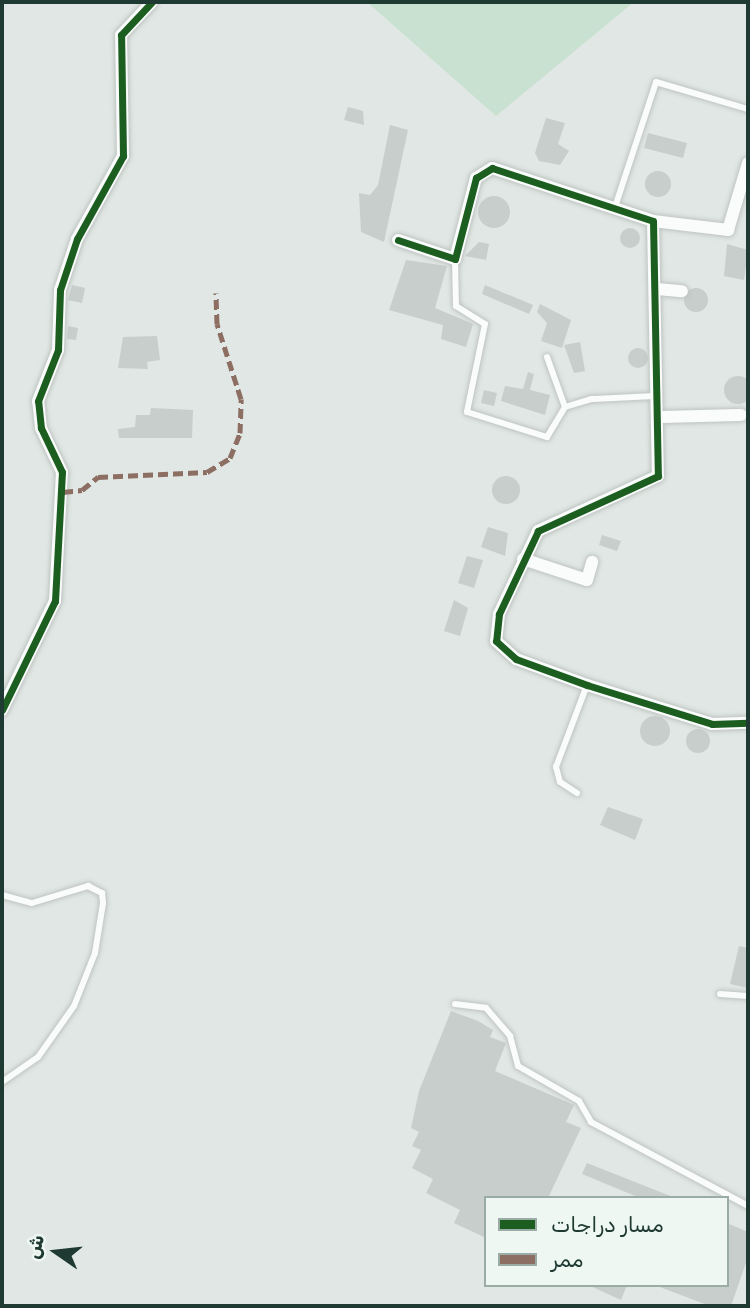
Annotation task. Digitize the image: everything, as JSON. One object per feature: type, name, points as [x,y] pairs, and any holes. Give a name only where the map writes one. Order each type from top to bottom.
[{"type":"street","points":[[2,710],[55,601],[62,472],[41,429],[38,401],[58,350],[60,290],[77,239],[123,156],[121,35],[152,2]]},
{"type":"street","points":[[398,240],[455,259],[482,170],[616,204],[653,220],[728,230],[748,163]]},
{"type":"street","points":[[653,220],[657,289],[658,476],[555,519],[538,531],[499,614],[496,641],[516,659],[587,685],[712,724],[748,723]]},
{"type":"street","points":[[657,289],[682,290]]},
{"type":"street","points":[[659,417],[741,415]]},
{"type":"street","points":[[523,559],[587,580],[592,562]]},
{"type":"lane","points":[[616,204],[656,82],[748,108]]},
{"type":"lane","points":[[455,259],[456,306],[485,324],[467,412],[547,437],[565,407],[592,399],[658,396]]},
{"type":"lane","points":[[547,357],[565,407]]},
{"type":"lane","points":[[577,793],[560,782],[556,767],[587,685]]},
{"type":"lane","points":[[2,895],[32,902],[88,886],[102,893],[103,903],[95,953],[74,1006],[38,1057],[2,1082]]},
{"type":"lane","points":[[720,994],[748,996]]},
{"type":"lane","points":[[455,1004],[486,1008],[510,1036],[518,1066],[579,1101],[591,1122],[748,1206]]},
{"type":"green space","points":[[367,2],[634,2],[496,116]]},
{"type":"building","points":[[348,107],[363,111],[364,125],[344,120]]},
{"type":"building","points":[[546,118],[565,123],[558,144],[569,151],[560,165],[539,161],[535,153]]},
{"type":"building","points":[[390,125],[408,130],[384,242],[361,232],[359,193],[370,195],[378,185]]},
{"type":"building","points":[[648,133],[687,143],[683,158],[644,148]]},
{"type":"building","points":[[658,171],[667,175],[671,184],[667,193],[658,197],[649,193],[645,184],[649,175]]},
{"type":"building","points":[[494,196],[506,200],[510,212],[506,224],[494,228],[482,224],[478,212],[482,200]]},
{"type":"building","points":[[626,228],[634,228],[640,238],[634,248],[626,248],[620,242],[620,234]]},
{"type":"building","points":[[479,242],[489,244],[486,260],[465,256]]},
{"type":"building","points":[[727,244],[748,250],[744,280],[724,276]]},
{"type":"building","points":[[406,260],[447,266],[435,308],[473,324],[466,347],[441,339],[443,325],[389,310]]},
{"type":"building","points":[[72,285],[85,288],[82,303],[68,300]]},
{"type":"building","points":[[485,285],[533,305],[529,314],[482,294]]},
{"type":"building","points":[[696,288],[704,292],[708,300],[704,308],[696,312],[688,308],[684,300],[688,292]]},
{"type":"building","points":[[540,304],[571,320],[562,348],[541,341],[547,323],[537,312]]},
{"type":"building","points":[[68,326],[78,328],[76,340],[67,339]]},
{"type":"building","points":[[157,336],[160,360],[147,362],[148,369],[118,368],[123,337]]},
{"type":"building","points":[[580,342],[585,371],[574,373],[564,345]]},
{"type":"building","points":[[638,348],[645,351],[648,358],[645,365],[638,368],[631,365],[628,358],[631,351]]},
{"type":"building","points":[[528,372],[534,374],[530,390],[550,395],[545,415],[501,401],[505,386],[523,389]]},
{"type":"building","points":[[738,376],[748,380],[748,400],[738,404],[728,400],[724,390],[728,380]]},
{"type":"building","points":[[484,390],[497,393],[494,406],[481,403]]},
{"type":"building","points":[[151,408],[193,410],[192,438],[119,438],[118,429],[135,427],[136,415],[150,415]]},
{"type":"building","points":[[506,476],[516,480],[520,490],[516,500],[506,504],[496,500],[492,490],[496,480]]},
{"type":"building","points":[[488,527],[508,533],[505,556],[481,547]]},
{"type":"building","points":[[602,535],[621,541],[617,551],[599,545]]},
{"type":"building","points":[[467,556],[483,560],[474,588],[458,583]]},
{"type":"building","points":[[454,600],[468,608],[460,636],[444,631]]},
{"type":"building","points":[[655,716],[661,717],[669,725],[669,737],[661,745],[655,746],[649,745],[641,737],[640,731],[641,725],[649,717]]},
{"type":"building","points":[[698,729],[707,732],[710,741],[707,750],[698,753],[689,750],[686,741],[689,732]]},
{"type":"building","points":[[608,807],[643,819],[635,840],[600,825]]},
{"type":"building","points":[[739,946],[748,948],[748,988],[730,984]]},
{"type":"building","points":[[451,1011],[493,1030],[490,1037],[506,1043],[495,1071],[574,1105],[566,1122],[581,1128],[549,1196],[484,1196],[484,1237],[454,1223],[460,1210],[426,1193],[433,1179],[412,1168],[421,1150],[412,1146],[419,1132],[411,1128],[419,1091]]},
{"type":"building","points":[[587,1163],[670,1196],[635,1196],[582,1174]]},
{"type":"building","points":[[729,1224],[748,1232],[748,1257],[731,1306],[710,1306],[660,1287],[729,1287]]},
{"type":"building","points":[[592,1287],[626,1287],[621,1300]]},
{"type":"marked path","points":[[63,492],[82,490],[98,477],[207,472],[230,458],[240,433],[241,399],[217,324],[216,293]]},
{"type":"cycle path","points":[[2,710],[55,601],[62,472],[41,428],[38,401],[58,350],[60,290],[77,239],[123,156],[121,35],[152,2]]},
{"type":"cycle path","points":[[398,240],[455,259],[476,178],[492,168],[653,221],[658,476],[538,531],[499,614],[496,641],[516,659],[587,685],[712,724],[748,723]]}]
